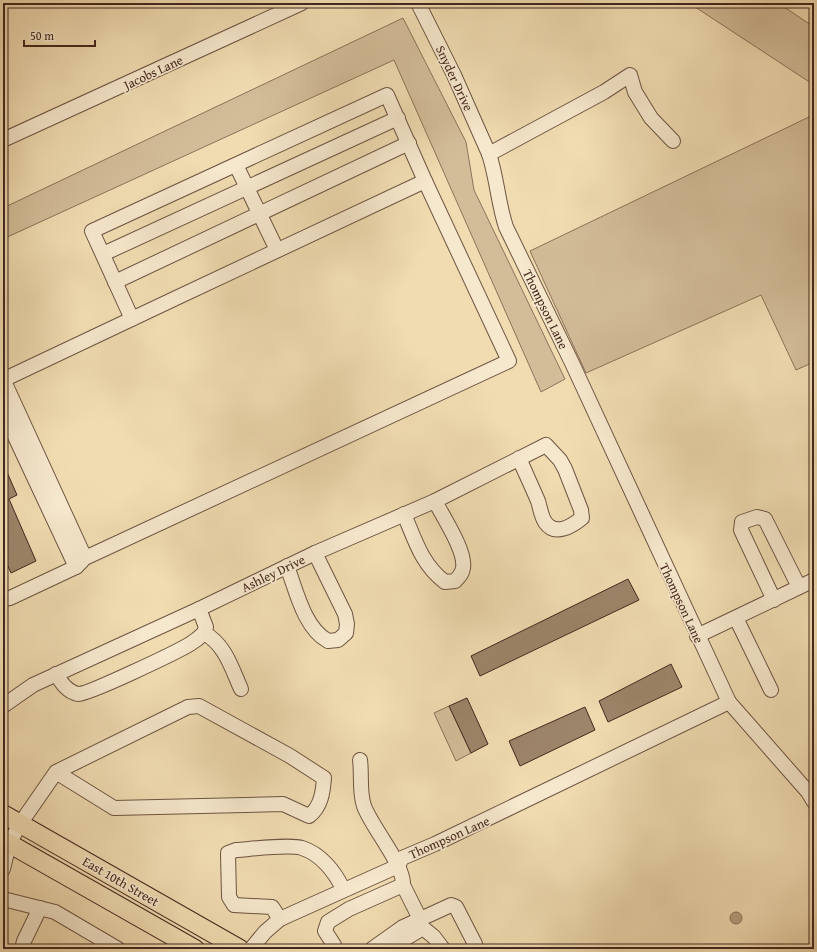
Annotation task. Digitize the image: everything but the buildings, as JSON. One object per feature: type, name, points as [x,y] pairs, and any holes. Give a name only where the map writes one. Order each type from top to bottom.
[{"type":"main road","name":"East 10th Street","points":[[3,814],[240,949]]},
{"type":"main road","name":"East 10th Street","points":[[6,842],[195,949]]},
{"type":"street","name":"Jacobs Lane","points":[[3,140],[302,3]]},
{"type":"street","name":"Snyder Drive","points":[[418,3],[454,75],[489,154]]},
{"type":"street","points":[[489,154],[604,92],[630,75],[635,92],[651,118],[673,141]]},
{"type":"street","points":[[3,599],[10,598],[81,562],[509,361],[425,181],[387,95],[92,230],[132,319]]},
{"type":"street","points":[[103,254],[398,118]]},
{"type":"street","points":[[115,282],[409,143]]},
{"type":"street","name":"Thompson Lane","points":[[251,949],[265,932],[280,919],[343,889],[398,866],[402,858],[435,844],[728,702],[572,363],[506,228],[489,154]]},
{"type":"street","points":[[236,165],[277,250]]},
{"type":"street","points":[[81,562],[3,380],[425,181]]},
{"type":"street","points":[[3,411],[81,562]]},
{"type":"street","name":"Ashley Drive","points":[[3,706],[33,684],[315,553],[434,501],[519,458],[546,445],[560,460],[581,510],[582,518],[571,527],[562,530],[552,528],[545,522],[538,501],[519,458]]},
{"type":"street","points":[[404,514],[421,556],[429,569],[445,582],[455,581],[461,575],[464,566],[461,554],[457,543],[434,501]]},
{"type":"street","points":[[774,600],[741,530],[742,522],[756,517],[765,520],[799,588]]},
{"type":"street","points":[[287,566],[305,613],[315,632],[328,641],[338,640],[346,633],[347,624],[345,614],[315,553]]},
{"type":"street","points":[[697,636],[814,580]]},
{"type":"street","points":[[56,674],[64,686],[71,692],[79,694],[100,687],[190,644],[204,633],[206,627],[199,608]]},
{"type":"street","points":[[736,618],[771,690]]},
{"type":"street","points":[[204,633],[214,638],[222,648],[241,689]]},
{"type":"street","points":[[728,702],[808,792],[814,802]]},
{"type":"street","points":[[3,869],[6,842],[56,772],[188,707],[199,706],[290,756],[324,778],[323,793],[315,812],[309,816],[283,804],[114,808],[56,772]]},
{"type":"street","points":[[360,760],[363,804],[370,819],[398,866],[403,880],[403,885],[420,919]]},
{"type":"street","points":[[280,919],[272,907],[234,905],[229,897],[228,853],[236,850],[302,848],[320,859],[335,874],[343,889]]},
{"type":"street","points":[[334,945],[325,931],[328,922],[349,909],[403,885]]},
{"type":"street","points":[[3,899],[55,912],[118,949]]},
{"type":"street","points":[[372,949],[403,927],[451,905],[456,907],[475,944],[475,948]]},
{"type":"street","points":[[22,949],[40,908]]},
{"type":"street","points":[[388,949],[423,928],[434,937],[443,949]]},
{"type":"shaded area","points":[[689,3],[778,3],[814,27],[814,85]]},
{"type":"shaded area","points":[[403,18],[466,142],[474,190],[565,379],[541,392],[394,60],[3,239],[3,208]]},
{"type":"shaded area","points":[[814,98],[814,362],[796,370],[761,295],[586,373],[530,251],[809,117]]},
{"type":"shaded area","points":[[449,706],[471,753],[456,761],[434,713]]},
{"type":"shaded area","points":[[738,912],[741,913],[741,923],[734,924],[731,923],[730,916],[731,913]]}]
